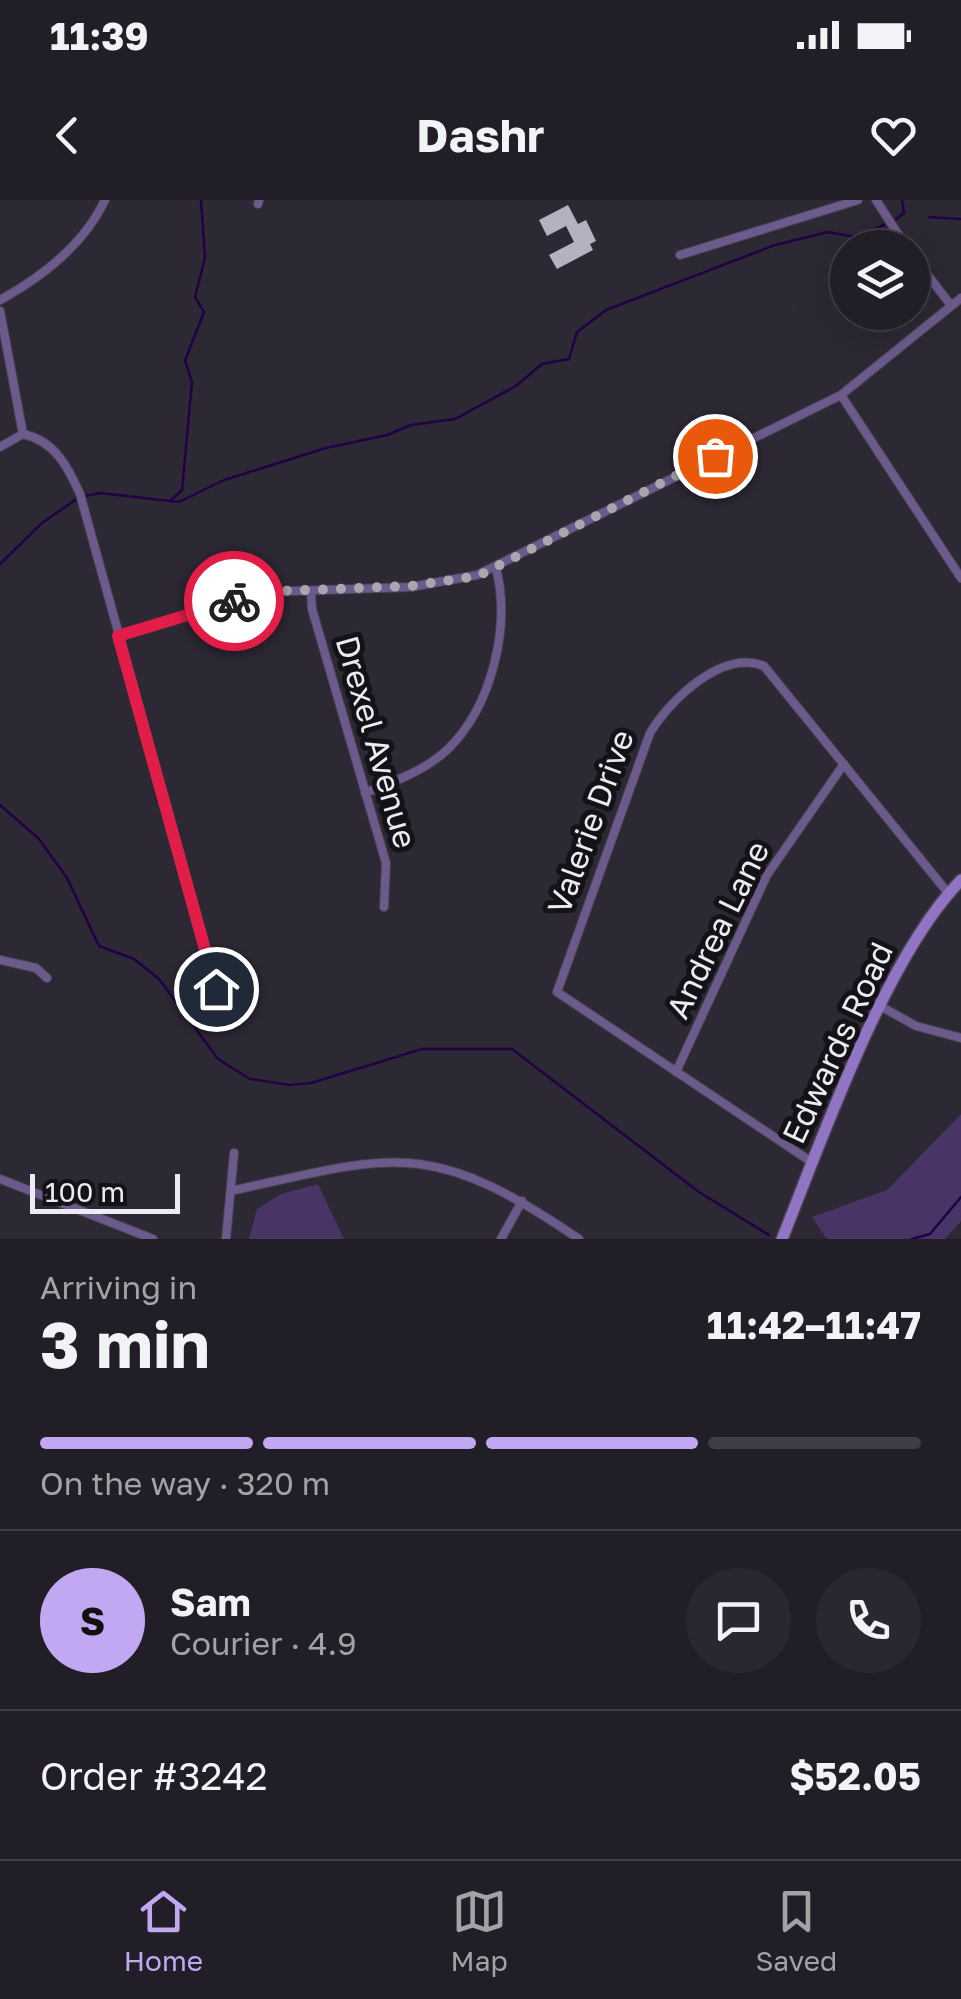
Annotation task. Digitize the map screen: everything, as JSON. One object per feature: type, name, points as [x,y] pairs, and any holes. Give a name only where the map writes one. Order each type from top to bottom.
[{"type":"street","points":[[0,300],[47,269],[73,245],[96,219],[105,200]]},
{"type":"street","points":[[680,255],[858,200]]},
{"type":"street","points":[[876,200],[895,230]]},
{"type":"street","points":[[930,278],[950,304]]},
{"type":"street","points":[[118,636],[252,595],[450,582],[496,568],[841,395],[961,298]]},
{"type":"street","points":[[0,311],[23,434]]},
{"type":"street","points":[[841,395],[961,578]]},
{"type":"street","points":[[0,447],[23,434],[35,437],[59,456],[81,498],[216,989]]},
{"type":"street","points":[[365,793],[437,758],[468,722],[484,688],[503,621],[496,568]]},
{"type":"street","name":"Drexel Avenue","points":[[311,592],[388,872],[384,907]]},
{"type":"street","name":"Valerie Drive","points":[[813,1163],[557,992],[650,733],[669,706],[714,673],[737,662],[753,662],[774,674],[948,893]]},
{"type":"street","name":"Andrea Lane","points":[[676,1072],[768,875],[844,764]]},
{"type":"street","name":"Edwards Road","points":[[782,1239],[882,1007],[914,943],[961,880]]},
{"type":"street","points":[[0,960],[36,968],[48,978]]},
{"type":"street","points":[[882,1007],[916,1026],[961,1038]]},
{"type":"street","points":[[226,1239],[234,1153]]},
{"type":"street","points":[[231,1192],[316,1171],[400,1160],[454,1168],[522,1201],[579,1239]]},
{"type":"street","points":[[0,1179],[153,1239]]},
{"type":"street","points":[[500,1239],[522,1201]]},
{"type":"shaded area","points":[[961,1114],[961,1221],[945,1239],[827,1239],[812,1217],[887,1190]]},
{"type":"shaded area","points":[[318,1184],[344,1239],[249,1239],[257,1209],[281,1194]]},
{"type":"building","points":[[568,205],[578,224],[586,220],[596,241],[590,244],[593,250],[557,269],[549,255],[574,242],[566,226],[547,236],[539,220]]},
{"type":"waterway","points":[[170,501],[182,490],[192,382],[185,361],[204,312],[195,297],[205,258],[201,200]]},
{"type":"waterway","points":[[896,219],[904,213],[902,200]]},
{"type":"waterway","points":[[929,217],[961,219]]},
{"type":"waterway","points":[[86,496],[100,493],[179,502],[224,480],[326,448],[387,435],[411,425],[455,419],[516,386],[542,364],[569,359],[577,332],[606,310],[775,245],[828,232],[856,237],[884,225]]},
{"type":"waterway","points":[[0,564],[42,523],[78,498]]},
{"type":"waterway","points":[[0,805],[39,839],[67,878],[99,946],[134,959],[159,979],[218,1059],[250,1079],[290,1085],[311,1083],[422,1049],[512,1049],[699,1192],[769,1235]]},
{"type":"waterway","points":[[912,1239],[930,1234],[961,1197]]},
{"type":"way so far","points":[[234,601],[282,591],[411,586],[478,576],[715,456]]},
{"type":"route","points":[[216,989],[118,636],[234,601]]}]
